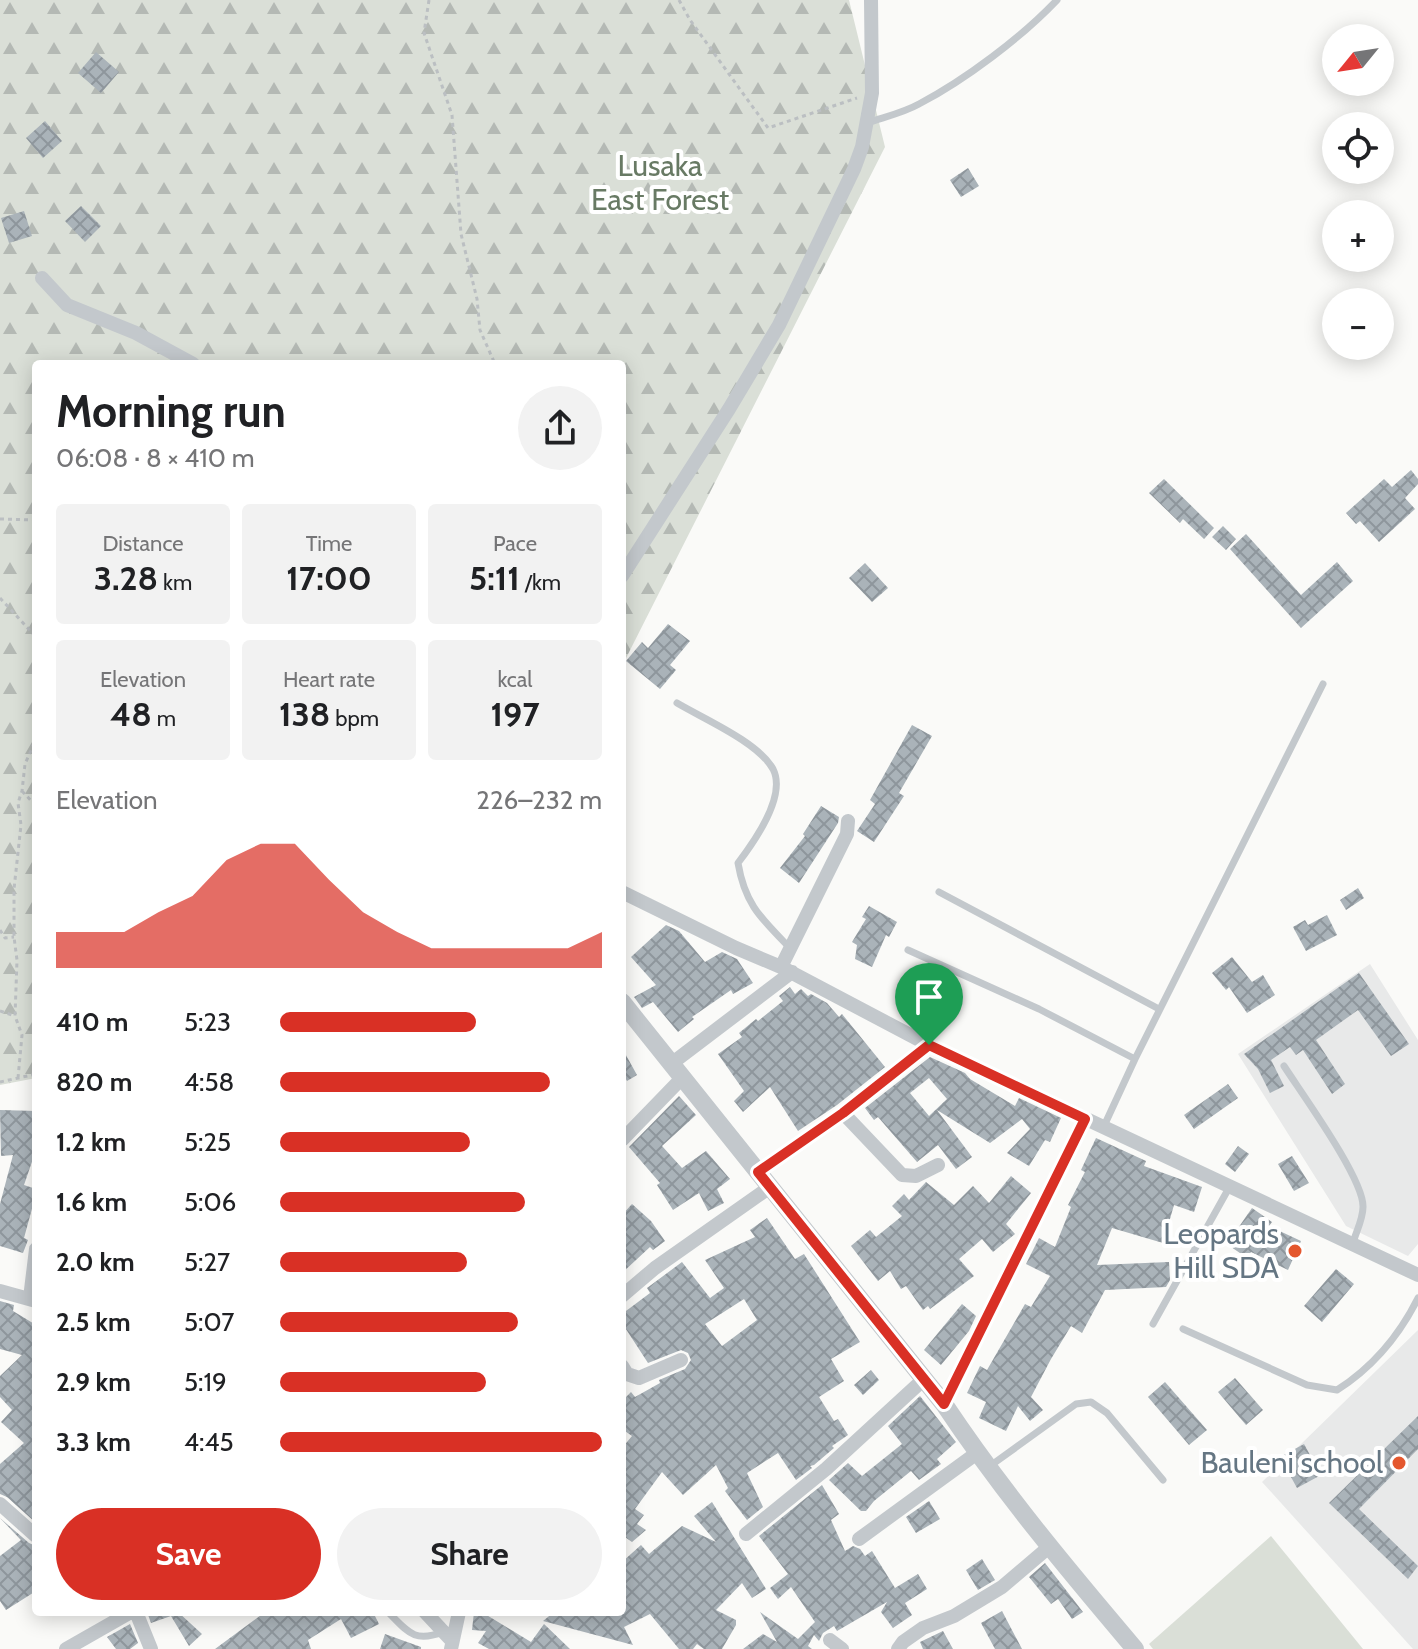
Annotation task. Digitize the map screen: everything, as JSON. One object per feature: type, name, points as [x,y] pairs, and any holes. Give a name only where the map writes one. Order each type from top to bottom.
[{"type":"street","points":[[626,570],[779,325],[854,169],[872,93],[871,0]]},
{"type":"street","points":[[42,278],[67,305],[136,333],[186,360]]},
{"type":"street","points":[[626,1135],[677,1070],[786,970],[790,948],[847,834],[848,821]]},
{"type":"street","points":[[626,894],[786,970],[929,1045],[1416,1271]]},
{"type":"street","points":[[626,1007],[944,1404],[982,1460],[1049,1547],[1135,1649]]},
{"type":"street","points":[[758,1172],[843,1113],[929,1045]]},
{"type":"street","points":[[843,1113],[902,1175],[916,1176],[938,1165]]},
{"type":"street","points":[[944,1404],[1085,1119]]},
{"type":"street","points":[[626,1293],[655,1268],[770,1187]]},
{"type":"street","points":[[0,1291],[32,1299]]},
{"type":"street","points":[[626,1372],[639,1378],[681,1360]]},
{"type":"street","points":[[746,1534],[826,1469],[924,1379]]},
{"type":"street","points":[[859,1539],[982,1460]]},
{"type":"street","points":[[0,1504],[32,1532]]},
{"type":"street","points":[[898,1649],[923,1628],[954,1616],[1002,1587],[1049,1547]]},
{"type":"street","points":[[66,1649],[123,1616]]},
{"type":"street","points":[[130,1616],[151,1649]]},
{"type":"street","points":[[428,1616],[449,1641]]},
{"type":"street","points":[[449,1641],[458,1616]]},
{"type":"lane","points":[[867,123],[918,105],[943,89],[991,57],[1037,21],[1057,0]]},
{"type":"lane","points":[[1104,1126],[1159,1009],[1323,684]]},
{"type":"lane","points":[[677,703],[762,754],[775,771],[775,800],[761,830],[738,863],[742,887],[752,907],[790,948]]},
{"type":"lane","points":[[939,892],[1159,1009]]},
{"type":"lane","points":[[908,950],[1039,1009],[1135,1059]]},
{"type":"lane","points":[[1284,1066],[1362,1195],[1363,1209],[1353,1243]]},
{"type":"lane","points":[[1153,1324],[1230,1186]]},
{"type":"lane","points":[[1183,1329],[1307,1385],[1337,1390],[1362,1375],[1403,1328],[1418,1298]]},
{"type":"lane","points":[[982,1460],[1076,1404],[1091,1402],[1107,1413],[1163,1480]]},
{"type":"lane","points":[[392,1616],[414,1636],[449,1641]]},
{"type":"path","points":[[429,0],[424,33],[452,115],[461,234],[477,299],[480,330],[493,360]]},
{"type":"path","points":[[679,0],[768,128],[872,93]]},
{"type":"path","points":[[0,519],[32,520]]},
{"type":"path","points":[[0,598],[32,633]]},
{"type":"path","points":[[18,1078],[22,1035],[15,1016],[17,960],[14,889],[21,825],[18,803],[25,764],[32,748]]},
{"type":"path","points":[[22,791],[32,802]]},
{"type":"path","points":[[0,930],[5,938],[14,937]]},
{"type":"path","points":[[0,1011],[15,1016]]},
{"type":"path","points":[[0,1082],[32,1075]]},
{"type":"shaded area","points":[[1370,964],[1418,1040],[1418,1244],[1408,1256],[1346,1226],[1238,1054]]},
{"type":"shaded area","points":[[1418,1330],[1418,1649],[1413,1649],[1262,1482]]},
{"type":"green space","name":"Lusaka East Forest","points":[[0,0],[849,0],[885,147],[626,658],[626,360],[32,360],[32,1079],[0,1085]]},
{"type":"green space","points":[[1271,1536],[1363,1649],[1153,1649],[1149,1644]]},
{"type":"building","points":[[96,52],[119,72],[101,93],[78,73]]},
{"type":"building","points":[[45,121],[62,141],[43,158],[26,138]]},
{"type":"building","points":[[968,168],[979,186],[961,197],[950,180]]},
{"type":"building","points":[[81,206],[101,226],[85,242],[65,221]]},
{"type":"building","points":[[24,211],[32,236],[9,243],[1,218]]},
{"type":"building","points":[[1411,470],[1418,484],[1405,498],[1415,509],[1379,542],[1360,521],[1356,524],[1346,513],[1384,479],[1392,487]]},
{"type":"building","points":[[1164,479],[1214,528],[1204,539],[1183,519],[1180,523],[1149,493]]},
{"type":"building","points":[[1223,526],[1236,539],[1226,550],[1212,537]]},
{"type":"building","points":[[1246,534],[1301,595],[1337,562],[1353,581],[1301,628],[1230,549]]},
{"type":"building","points":[[865,563],[888,588],[872,602],[849,578]]},
{"type":"building","points":[[668,624],[690,641],[670,665],[676,670],[660,689],[626,661],[642,642],[648,648]]},
{"type":"building","points":[[912,725],[932,736],[899,793],[904,796],[874,842],[857,831],[875,804],[870,800]]},
{"type":"building","points":[[821,806],[839,817],[838,823],[799,883],[780,868],[805,836],[803,834]]},
{"type":"building","points":[[1358,888],[1364,898],[1346,910],[1340,900]]},
{"type":"building","points":[[869,906],[897,922],[889,937],[886,935],[872,967],[855,959],[857,945],[852,942],[866,919],[862,917]]},
{"type":"building","points":[[1327,915],[1337,935],[1306,951],[1293,927],[1305,920],[1308,925]]},
{"type":"building","points":[[666,925],[679,931],[705,962],[722,952],[737,959],[753,983],[733,994],[731,990],[692,1017],[694,1019],[678,1032],[653,1002],[642,1008],[634,997],[656,985],[631,957]]},
{"type":"building","points":[[1232,957],[1252,982],[1263,975],[1275,995],[1247,1013],[1229,987],[1226,990],[1212,973]]},
{"type":"building","points":[[1359,973],[1409,1044],[1391,1056],[1358,1010],[1316,1040],[1345,1084],[1332,1094],[1303,1050],[1296,1055],[1290,1047],[1271,1060],[1284,1086],[1270,1093],[1258,1069],[1244,1054]]},
{"type":"building","points":[[790,987],[795,994],[801,989],[808,996],[811,994],[827,1003],[839,1017],[842,1014],[885,1067],[798,1131],[770,1087],[743,1112],[734,1101],[744,1091],[718,1054],[742,1037],[739,1033],[756,1019],[758,1021],[783,1001],[779,996]]},
{"type":"building","points":[[626,1055],[637,1075],[626,1079]]},
{"type":"building","points":[[930,1057],[965,1073],[1015,1106],[1019,1098],[1061,1118],[1050,1142],[1045,1140],[1029,1166],[1007,1153],[1030,1129],[1022,1119],[990,1143],[937,1110],[972,1157],[956,1169],[938,1145],[917,1162],[878,1117],[874,1120],[865,1108]],"holes":[[[929,1078],[947,1099],[929,1116],[910,1093]]]},
{"type":"building","points":[[1228,1084],[1238,1098],[1194,1129],[1184,1115]]},
{"type":"building","points":[[679,1096],[696,1115],[662,1146],[682,1168],[706,1151],[730,1179],[717,1189],[724,1203],[708,1211],[699,1193],[673,1210],[657,1185],[660,1183],[629,1147]]},
{"type":"building","points":[[0,1110],[32,1111],[32,1162],[24,1185],[32,1188],[32,1209],[23,1253],[0,1246],[0,1204],[13,1155],[1,1156]]},
{"type":"building","points":[[1096,1138],[1146,1161],[1144,1166],[1202,1187],[1194,1212],[1174,1205],[1163,1243],[1112,1228],[1097,1265],[1169,1262],[1170,1280],[1166,1287],[1105,1290],[1082,1333],[1071,1326],[1031,1397],[1043,1410],[1030,1421],[1018,1406],[1006,1431],[979,1418],[986,1402],[967,1393],[980,1366],[987,1370],[1025,1304],[1031,1307],[1050,1276],[1026,1264],[1039,1238],[1055,1247],[1071,1207],[1068,1205],[1085,1172],[1081,1170]]},
{"type":"building","points":[[1238,1146],[1249,1154],[1235,1172],[1225,1164]]},
{"type":"building","points":[[1292,1156],[1309,1183],[1294,1191],[1278,1164]]},
{"type":"building","points":[[1011,1176],[1031,1193],[1006,1224],[1015,1234],[993,1252],[982,1239],[959,1259],[974,1276],[930,1309],[928,1306],[923,1310],[906,1286],[901,1289],[890,1271],[878,1281],[851,1246],[870,1230],[876,1237],[902,1216],[892,1206],[904,1194],[909,1200],[926,1182],[954,1205],[973,1186],[989,1203]]},
{"type":"building","points":[[632,1204],[651,1221],[665,1241],[653,1250],[650,1247],[626,1269],[626,1211]]},
{"type":"building","points":[[1252,1208],[1272,1222],[1269,1226],[1301,1241],[1288,1270],[1251,1252],[1247,1258],[1227,1244]]},
{"type":"building","points":[[767,1218],[795,1259],[804,1254],[860,1342],[831,1359],[844,1381],[819,1397],[834,1421],[838,1419],[848,1435],[796,1480],[778,1453],[747,1473],[763,1507],[747,1520],[725,1491],[728,1488],[716,1465],[683,1495],[662,1472],[635,1509],[644,1515],[637,1524],[646,1530],[632,1542],[626,1538],[626,1443],[632,1436],[626,1432],[626,1397],[631,1392],[635,1397],[660,1383],[659,1380],[685,1369],[691,1360],[688,1353],[681,1350],[648,1363],[626,1329],[626,1311],[650,1293],[647,1288],[682,1262],[710,1298],[724,1288],[705,1260],[755,1237],[750,1230]],"holes":[[[744,1299],[757,1320],[722,1346],[705,1324]]]},
{"type":"building","points":[[1336,1269],[1354,1284],[1322,1322],[1304,1306]]},
{"type":"building","points":[[0,1301],[14,1305],[13,1311],[32,1323],[32,1519],[0,1494],[0,1464],[24,1443],[1,1422],[12,1410],[0,1397],[0,1376],[22,1355],[0,1349]]},
{"type":"building","points":[[962,1304],[976,1316],[969,1331],[941,1365],[924,1350]]},
{"type":"building","points":[[871,1370],[879,1380],[863,1395],[854,1385]]},
{"type":"building","points":[[1235,1378],[1263,1410],[1246,1425],[1218,1392]]},
{"type":"building","points":[[1165,1382],[1207,1430],[1189,1445],[1148,1397]]},
{"type":"building","points":[[920,1396],[956,1442],[937,1459],[941,1464],[919,1480],[911,1471],[866,1511],[861,1511],[829,1480],[848,1463],[862,1476],[902,1444],[888,1426]]},
{"type":"building","points":[[1418,1416],[1418,1449],[1359,1509],[1418,1566],[1408,1579],[1329,1503]]},
{"type":"building","points":[[1304,1444],[1321,1475],[1297,1488],[1280,1457]]},
{"type":"building","points":[[822,1485],[839,1514],[831,1520],[845,1551],[853,1546],[865,1556],[872,1551],[895,1588],[918,1574],[927,1589],[905,1603],[912,1615],[893,1628],[881,1612],[887,1602],[837,1631],[834,1626],[823,1633],[819,1641],[814,1635],[808,1646],[812,1649],[743,1649],[763,1634],[777,1642],[760,1612],[798,1639],[815,1622],[791,1587],[778,1599],[770,1588],[788,1574],[759,1536]]},
{"type":"building","points":[[929,1501],[940,1519],[916,1533],[906,1517]]},
{"type":"building","points":[[712,1502],[766,1589],[752,1598],[742,1583],[716,1610],[736,1620],[722,1649],[704,1649],[697,1644],[693,1649],[679,1649],[650,1614],[624,1627],[633,1645],[543,1621],[549,1616],[626,1616],[626,1558],[641,1545],[649,1554],[682,1526],[716,1542],[694,1516]]},
{"type":"building","points":[[0,1518],[32,1544],[32,1594],[6,1610],[0,1601],[0,1556],[21,1540]]},
{"type":"building","points":[[982,1559],[995,1580],[978,1590],[966,1570]]},
{"type":"building","points":[[1045,1563],[1083,1612],[1072,1619],[1058,1599],[1051,1604],[1029,1577]]},
{"type":"building","points":[[1002,1611],[1022,1649],[995,1649],[981,1623]]},
{"type":"building","points":[[148,1616],[171,1616],[151,1623]]},
{"type":"building","points":[[171,1616],[182,1616],[202,1634],[189,1646]]},
{"type":"building","points":[[260,1616],[375,1616],[379,1624],[351,1638],[341,1619],[308,1640],[311,1649],[215,1649]]},
{"type":"building","points":[[474,1616],[488,1616],[531,1642],[544,1624],[570,1649],[489,1649],[478,1643],[486,1631],[472,1630]]},
{"type":"building","points":[[130,1624],[138,1643],[130,1649],[116,1649],[107,1637]]},
{"type":"building","points":[[943,1631],[953,1649],[923,1649],[920,1642]]},
{"type":"building","points":[[385,1634],[421,1647],[421,1649],[380,1649]]},
{"type":"place","name":"Leopards Hill SDA","points":[[1295,1251]]},
{"type":"place","name":"Bauleni school","points":[[1399,1463]]},
{"type":"route","points":[[929,1045],[1085,1119],[944,1404],[758,1172],[843,1113],[929,1045]]}]
